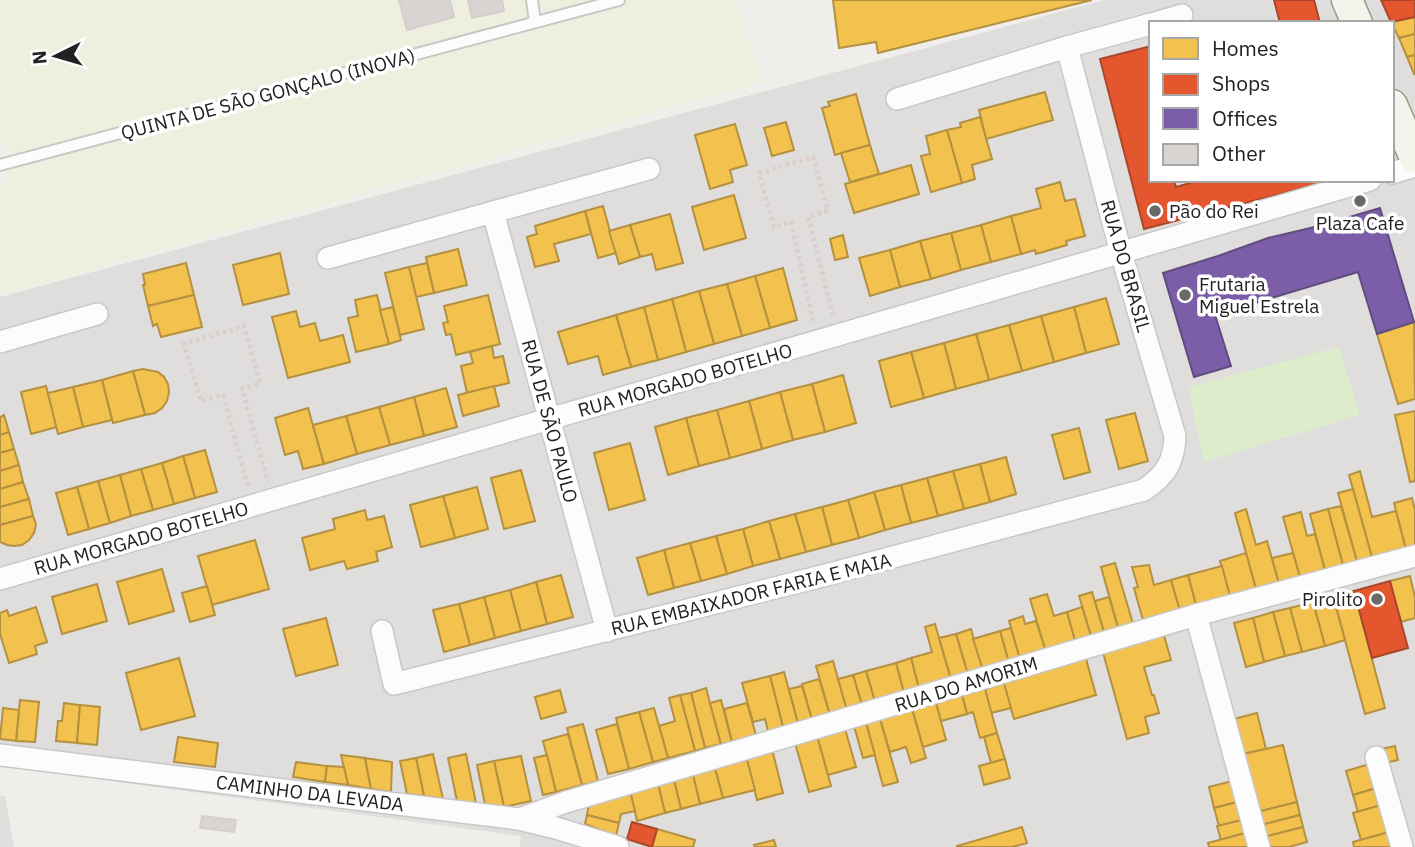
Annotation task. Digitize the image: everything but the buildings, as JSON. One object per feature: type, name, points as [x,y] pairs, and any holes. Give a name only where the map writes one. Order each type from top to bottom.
[{"type":"main road","points":[[1347,0],[1356,21]]},
{"type":"main road","points":[[1394,110],[1415,158]]},
{"type":"street","points":[[1160,21],[1182,15]]},
{"type":"street","points":[[897,99],[1149,24]]},
{"type":"street","name":"RUA DO BRASIL","points":[[1067,47],[1121,253],[1175,436],[1174,451],[1167,469],[1157,481]]},
{"type":"street","points":[[1394,172],[1415,166]]},
{"type":"street","points":[[328,258],[649,169]]},
{"type":"street","name":"RUA MORGADO BOTELHO","points":[[0,579],[1363,182]]},
{"type":"street","name":"RUA DE SÃO PAULO","points":[[493,212],[607,631]]},
{"type":"street","points":[[0,342],[97,314]]},
{"type":"street","name":"RUA EMBAIXADOR FARIA E MAIA","points":[[382,631],[394,684],[1033,520],[1144,490],[1157,481]]},
{"type":"street","name":"RUA DO AMORIM","points":[[519,819],[566,802],[1196,615],[1415,556]]},
{"type":"street","points":[[1196,615],[1259,847]]},
{"type":"street","name":"CAMINHO DA LEVADA","points":[[0,755],[519,819],[618,847]]},
{"type":"street","points":[[1376,757],[1402,847]]},
{"type":"lane","points":[[532,0],[535,22]]},
{"type":"lane","name":"QUINTA DE SÃO GONÇALO (INOVA)","points":[[0,165],[619,0]]},
{"type":"path","points":[[813,157],[828,210],[808,217],[828,339],[791,222],[774,227],[759,173],[813,157]]},
{"type":"path","points":[[244,327],[260,383],[242,389],[263,503],[223,395],[201,401],[184,344],[244,327]]},
{"type":"shaded area","points":[[1104,0],[1415,0],[1415,847],[520,847],[521,836],[0,766],[0,297]]},
{"type":"shaded area","points":[[1230,626],[1246,685],[1225,691],[1208,632]]},
{"type":"shaded area","points":[[0,796],[5,796],[14,847],[0,847]]},
{"type":"green space","points":[[0,0],[734,0],[764,81],[0,295],[0,189],[13,156],[0,141]]},
{"type":"green space","points":[[1339,347],[1360,415],[1204,462],[1188,387]]},
{"type":"place","name":"Plaza Cafe","points":[[1360,201]]},
{"type":"place","name":"Pão do Rei","points":[[1155,211]]},
{"type":"place","name":"Frutaria Miguel Estrela","points":[[1185,295]]},
{"type":"place","name":"Pirolito","points":[[1377,599]]}]
